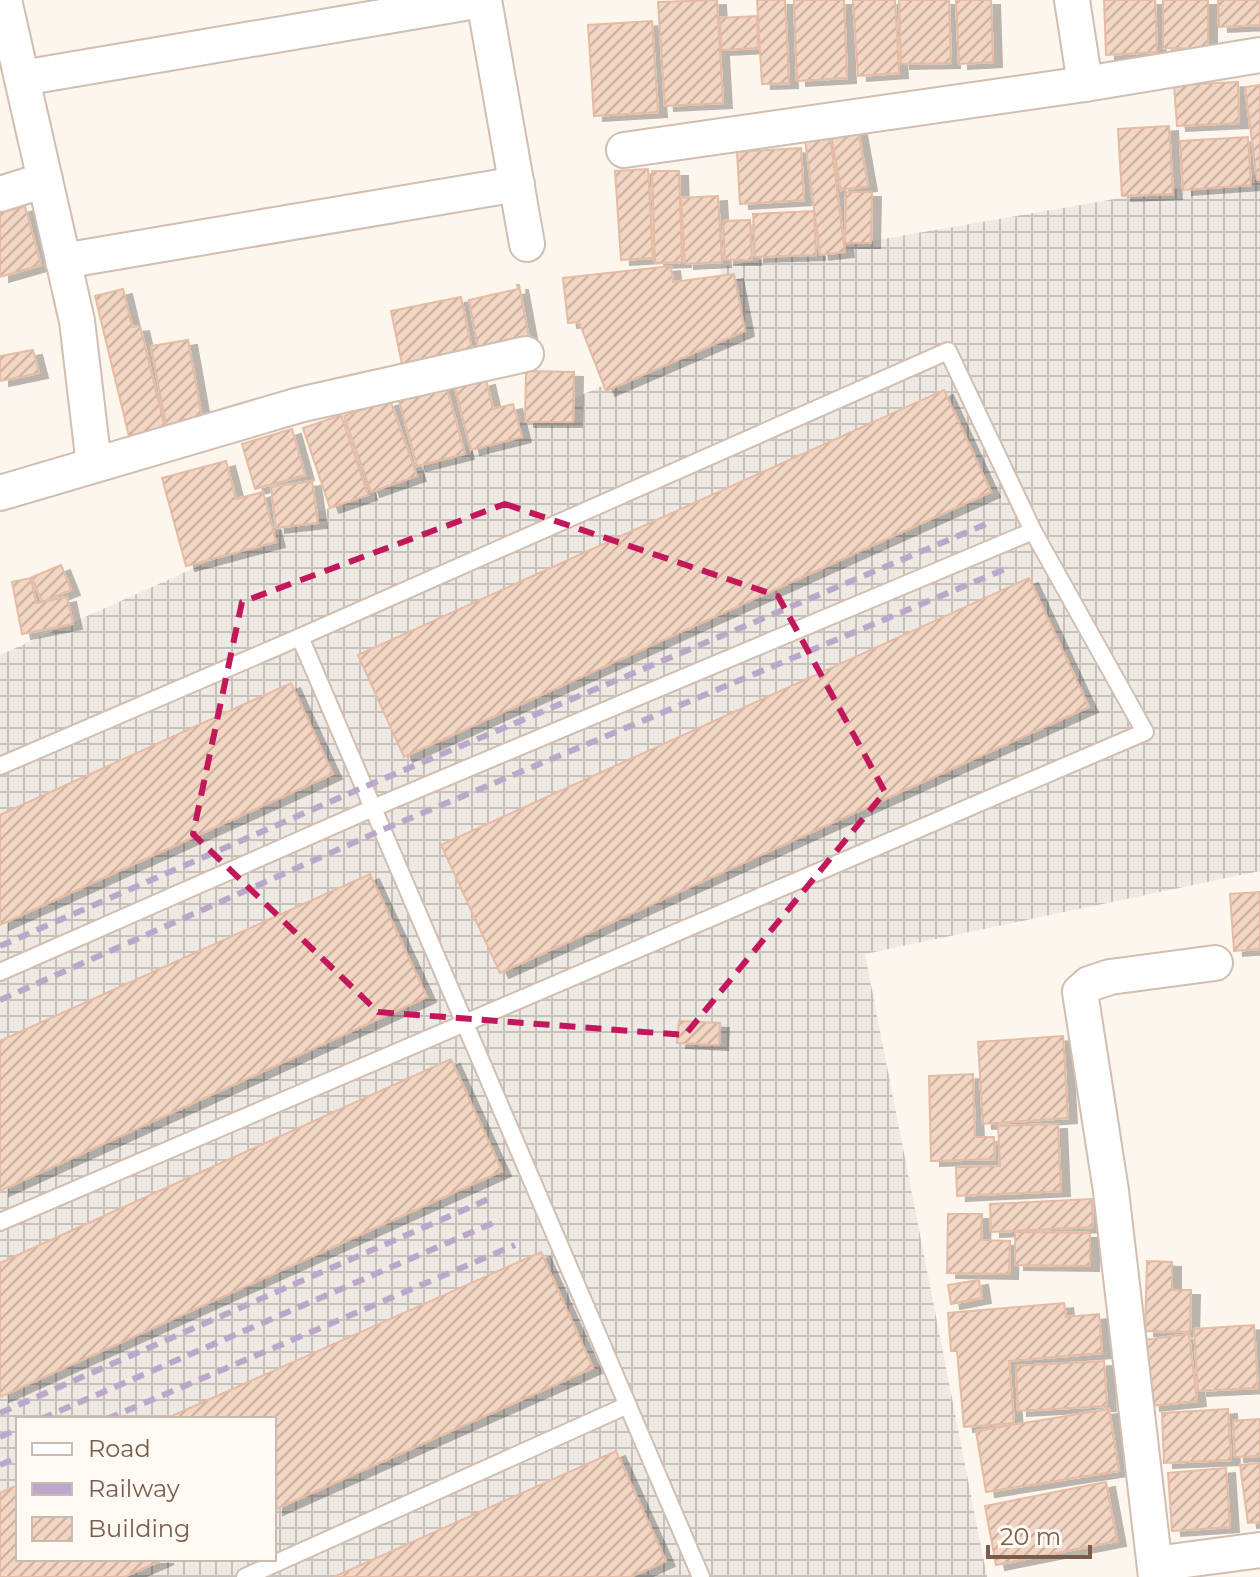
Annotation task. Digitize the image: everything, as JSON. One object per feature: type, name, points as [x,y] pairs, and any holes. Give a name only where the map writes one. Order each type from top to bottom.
[{"type":"street","points":[[4,0],[77,321],[94,465]]},
{"type":"street","points":[[22,78],[483,0],[527,244]]},
{"type":"street","points":[[1072,0],[1085,84]]},
{"type":"street","points":[[624,150],[1085,84],[1260,55]]},
{"type":"street","points":[[0,194],[45,180]]},
{"type":"street","points":[[63,261],[517,184]]},
{"type":"street","points":[[0,493],[299,405],[526,354]]},
{"type":"street","points":[[1215,963],[1110,977],[1089,984],[1080,992],[1111,1191],[1156,1570],[1260,1550]]},
{"type":"lane","points":[[0,766],[948,351],[1033,531],[1145,732],[0,1222]]},
{"type":"lane","points":[[0,972],[373,808],[1033,531]]},
{"type":"lane","points":[[300,637],[701,1577]]},
{"type":"lane","points":[[245,1577],[628,1405]]},
{"type":"highlighted area","points":[[505,504],[778,596],[885,792],[685,1035],[378,1012],[193,834],[242,602]]},
{"type":"shaded area","points":[[1260,174],[1260,871],[865,954],[987,1577],[0,1577],[0,655],[727,330],[720,267]]},
{"type":"building","points":[[717,0],[723,103],[665,106],[658,2]]},
{"type":"building","points":[[757,0],[785,0],[789,83],[762,84]]},
{"type":"building","points":[[794,0],[844,0],[847,78],[797,81]]},
{"type":"building","points":[[853,0],[895,0],[899,73],[858,76]]},
{"type":"building","points":[[899,0],[949,0],[951,63],[901,64]]},
{"type":"building","points":[[956,0],[991,0],[993,62],[959,64]]},
{"type":"building","points":[[1104,0],[1155,0],[1157,52],[1106,55]]},
{"type":"building","points":[[1163,0],[1208,0],[1208,49],[1163,48]]},
{"type":"building","points":[[1218,0],[1260,0],[1260,25],[1219,27]]},
{"type":"building","points":[[757,16],[758,48],[721,50],[720,18]]},
{"type":"building","points":[[652,21],[658,112],[594,116],[588,25]]},
{"type":"building","points":[[1238,82],[1239,123],[1177,126],[1174,85]]},
{"type":"building","points":[[1260,85],[1260,180],[1257,180],[1245,87]]},
{"type":"building","points":[[1169,126],[1173,194],[1122,196],[1118,129]]},
{"type":"building","points":[[858,130],[868,186],[841,190],[831,135]]},
{"type":"building","points":[[830,136],[845,252],[820,255],[805,139]]},
{"type":"building","points":[[1248,137],[1251,185],[1183,190],[1180,141]]},
{"type":"building","points":[[801,148],[804,200],[740,204],[737,152]]},
{"type":"building","points":[[648,169],[653,258],[621,260],[615,171]]},
{"type":"building","points":[[652,171],[679,171],[682,262],[655,263]]},
{"type":"building","points":[[846,192],[872,192],[871,243],[845,243]]},
{"type":"building","points":[[718,196],[722,262],[685,264],[681,198]]},
{"type":"building","points":[[25,206],[41,265],[0,277],[0,213]]},
{"type":"building","points":[[814,211],[816,255],[755,257],[753,214]]},
{"type":"building","points":[[750,220],[752,260],[725,260],[723,221]]},
{"type":"building","points":[[671,266],[673,282],[734,274],[745,331],[606,391],[579,322],[568,323],[563,278]]},
{"type":"building","points":[[519,285],[530,344],[479,353],[469,300],[518,289]]},
{"type":"building","points":[[123,289],[132,327],[140,326],[165,428],[129,436],[95,296]]},
{"type":"building","points":[[461,297],[473,355],[403,369],[391,311]]},
{"type":"building","points":[[188,340],[202,418],[166,425],[151,346]]},
{"type":"building","points":[[33,350],[39,373],[0,381],[0,356]]},
{"type":"building","points":[[526,371],[574,372],[573,422],[525,422]]},
{"type":"building","points":[[486,380],[493,409],[513,404],[522,437],[471,450],[455,388]]},
{"type":"building","points":[[445,382],[465,454],[417,466],[399,400],[420,395]]},
{"type":"building","points":[[944,390],[991,492],[404,757],[358,655]]},
{"type":"building","points":[[390,400],[417,476],[371,492],[344,416]]},
{"type":"building","points":[[341,415],[368,495],[330,508],[303,428]]},
{"type":"building","points":[[292,429],[305,475],[255,489],[242,444]]},
{"type":"building","points":[[226,461],[236,499],[263,492],[276,542],[186,566],[162,478]]},
{"type":"building","points":[[312,481],[318,523],[276,528],[271,487]]},
{"type":"building","points":[[61,565],[71,590],[42,602],[32,577]]},
{"type":"building","points":[[31,578],[36,603],[67,597],[73,624],[22,634],[12,582]]},
{"type":"building","points":[[1029,578],[1089,707],[500,973],[441,845]]},
{"type":"building","points":[[291,683],[333,774],[0,925],[0,815]]},
{"type":"building","points":[[370,874],[427,997],[0,1191],[0,1041]]},
{"type":"building","points":[[1260,892],[1260,949],[1234,951],[1230,894]]},
{"type":"building","points":[[679,1021],[720,1023],[719,1045],[677,1043]]},
{"type":"building","points":[[1063,1036],[1068,1118],[983,1124],[978,1042]]},
{"type":"building","points":[[451,1059],[502,1171],[0,1397],[0,1263]]},
{"type":"building","points":[[973,1074],[975,1137],[994,1137],[995,1159],[931,1161],[929,1076]]},
{"type":"building","points":[[1058,1124],[1061,1191],[957,1196],[956,1167],[1000,1166],[998,1126]]},
{"type":"building","points":[[1092,1199],[1093,1227],[991,1232],[990,1204]]},
{"type":"building","points":[[948,1214],[982,1214],[981,1240],[1010,1241],[1009,1274],[947,1273]]},
{"type":"building","points":[[1015,1232],[1090,1233],[1090,1266],[1015,1265]]},
{"type":"building","points":[[541,1252],[593,1368],[276,1509],[276,1417],[170,1417]]},
{"type":"building","points":[[1147,1261],[1172,1262],[1172,1290],[1191,1290],[1190,1332],[1145,1331]]},
{"type":"building","points":[[979,1280],[982,1298],[951,1304],[948,1285]]},
{"type":"building","points":[[1064,1303],[1066,1317],[1099,1314],[1102,1353],[1009,1361],[1014,1423],[964,1427],[957,1351],[951,1351],[948,1313]]},
{"type":"building","points":[[1254,1325],[1258,1388],[1198,1391],[1194,1329]]},
{"type":"building","points":[[1189,1334],[1197,1401],[1151,1406],[1143,1340]]},
{"type":"building","points":[[1104,1361],[1107,1406],[1018,1411],[1016,1366]]},
{"type":"building","points":[[1109,1409],[1119,1471],[986,1492],[976,1431]]},
{"type":"building","points":[[1228,1409],[1231,1460],[1164,1463],[1162,1413]]},
{"type":"building","points":[[1260,1419],[1260,1456],[1235,1457],[1233,1421]]},
{"type":"building","points":[[616,1451],[666,1561],[631,1577],[334,1577]]},
{"type":"building","points":[[1260,1463],[1260,1522],[1248,1523],[1240,1465]]},
{"type":"building","points":[[1226,1468],[1230,1527],[1172,1531],[1168,1473]]},
{"type":"building","points":[[1106,1482],[1117,1541],[996,1565],[985,1506]]},
{"type":"building","points":[[16,1486],[16,1561],[160,1561],[124,1577],[0,1577],[0,1493]]},
{"type":"railway","points":[[0,946],[364,787],[991,522]]},
{"type":"railway","points":[[0,1000],[382,830],[1010,567]]},
{"type":"railway","points":[[0,1413],[491,1198]]},
{"type":"railway","points":[[46,1417],[500,1220]]},
{"type":"railway","points":[[112,1417],[515,1245]]},
{"type":"railway","points":[[0,1437],[16,1430]]},
{"type":"railway","points":[[0,1465],[16,1458]]}]
